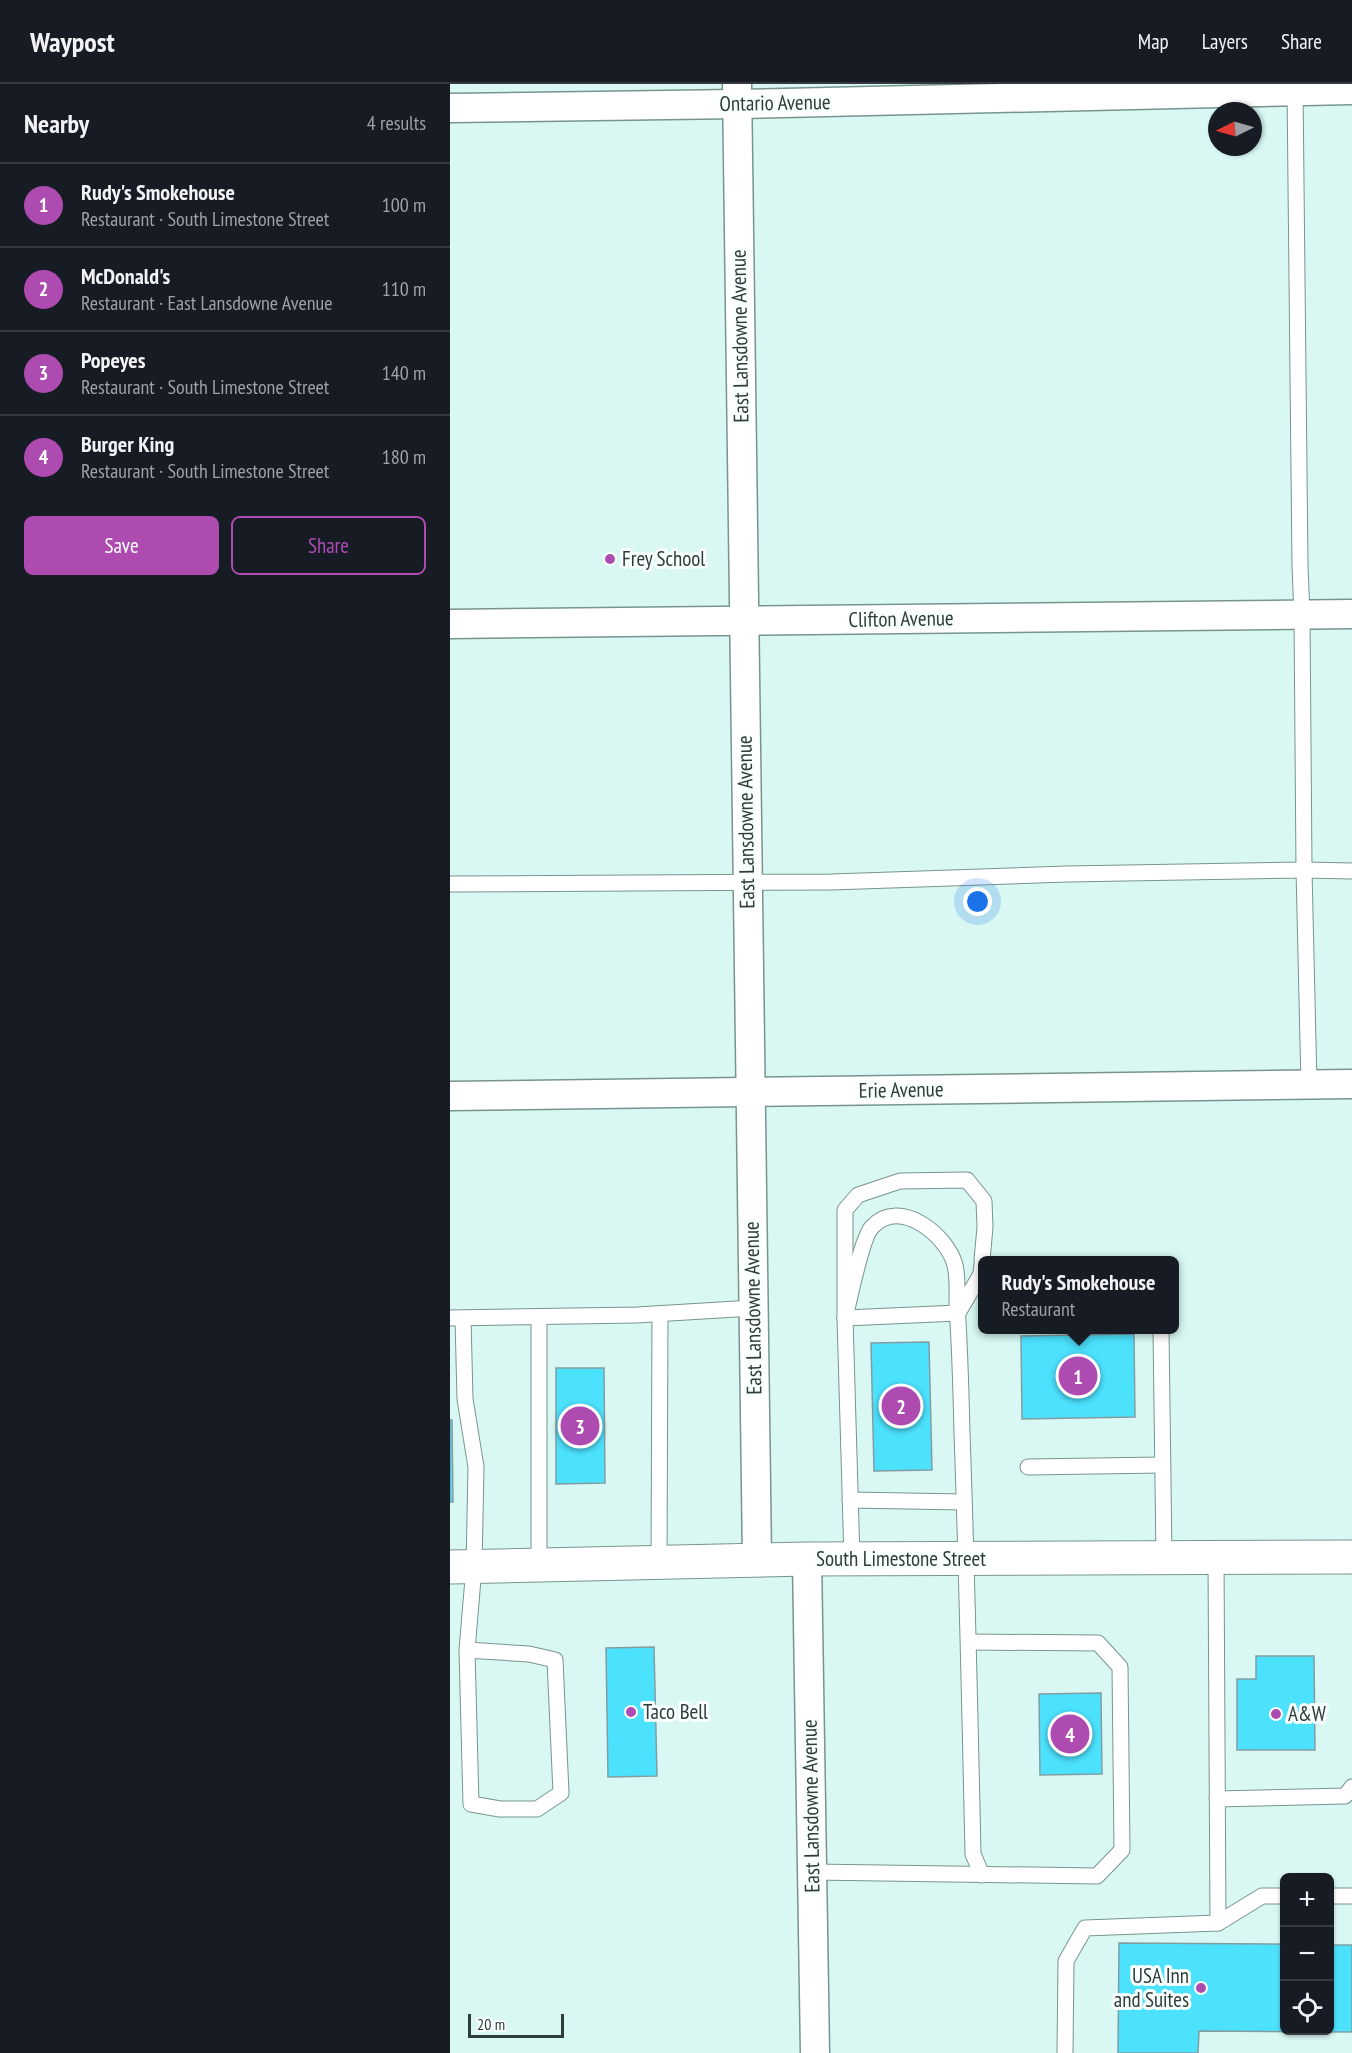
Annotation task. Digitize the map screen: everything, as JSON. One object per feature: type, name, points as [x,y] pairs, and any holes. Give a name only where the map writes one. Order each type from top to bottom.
[{"type":"main road","name":"South Limestone Street","points":[[462,1567],[807,1559],[1352,1557]]},
{"type":"street","name":"Ontario Avenue","points":[[450,108],[737,94],[1295,88],[1352,90]]},
{"type":"street","name":"East Lansdowne Avenue","points":[[737,94],[757,1560]]},
{"type":"street","name":"Clifton Avenue","points":[[450,624],[1352,614]]},
{"type":"street","name":"Erie Avenue","points":[[450,1096],[1352,1084]]},
{"type":"street","name":"East Lansdowne Avenue","points":[[807,1559],[815,2053]]},
{"type":"lane","points":[[1295,88],[1304,870],[1309,1085]]},
{"type":"lane","points":[[450,884],[831,882],[1055,874],[1352,871]]},
{"type":"lane","points":[[852,1559],[845,1318],[845,1210],[858,1195],[900,1181],[967,1180],[984,1201],[986,1227],[983,1256]]},
{"type":"lane","points":[[845,1318],[861,1255],[871,1228],[886,1218],[900,1217],[920,1221],[942,1240],[955,1265],[967,1558],[974,1854],[982,1875]]},
{"type":"lane","points":[[958,1313],[978,1279]]},
{"type":"lane","points":[[467,1650],[529,1654],[555,1660],[561,1793],[537,1809],[500,1809],[471,1804],[467,1650],[462,1567],[476,1467],[465,1400],[457,1318],[660,1314],[753,1308]]},
{"type":"lane","points":[[845,1318],[958,1313]]},
{"type":"lane","points":[[659,1563],[660,1314]]},
{"type":"lane","points":[[539,1317],[539,1566]]},
{"type":"lane","points":[[1161,1334],[1164,1557]]},
{"type":"lane","points":[[1028,1467],[1162,1465]]},
{"type":"lane","points":[[850,1500],[964,1502]]},
{"type":"lane","points":[[1216,1557],[1218,1923]]},
{"type":"lane","points":[[813,1872],[1097,1876],[1122,1850],[1119,1667],[1098,1643],[969,1642]]},
{"type":"lane","points":[[1217,1799],[1345,1796],[1352,1787]]},
{"type":"lane","points":[[1065,2053],[1066,1961],[1085,1928],[1218,1923],[1262,1896],[1280,1896]]},
{"type":"lane","points":[[1334,1896],[1352,1896]]},
{"type":"building","points":[[1134,1334],[1135,1417],[1022,1419],[1021,1336]]},
{"type":"building","points":[[929,1342],[932,1470],[874,1471],[871,1343]]},
{"type":"building","points":[[556,1368],[604,1368],[605,1483],[556,1484]]},
{"type":"building","points":[[450,1420],[452,1420],[453,1502],[450,1502]]},
{"type":"building","name":"Taco Bell","points":[[654,1647],[657,1776],[608,1777],[606,1648]]},
{"type":"building","name":"A&W","points":[[1256,1656],[1314,1656],[1315,1750],[1237,1750],[1237,1679],[1256,1679]]},
{"type":"building","points":[[1101,1693],[1102,1774],[1040,1775],[1039,1694]]},
{"type":"building","name":"USA Inn and Suites","points":[[1119,1943],[1280,1944],[1280,2032],[1199,2031],[1198,2053],[1118,2053]]},
{"type":"building","name":"USA Inn and Suites","points":[[1334,1945],[1352,1945],[1352,2032],[1334,2032]]},
{"type":"place","name":"Frey School","points":[[610,559]]},
{"type":"place","name":"Rudy's Smokehouse","points":[[1078,1376]]},
{"type":"place","name":"McDonald's","points":[[901,1406]]},
{"type":"place","name":"Popeyes","points":[[580,1426]]},
{"type":"place","name":"Taco Bell","points":[[631,1712]]},
{"type":"place","name":"A&W","points":[[1276,1714]]},
{"type":"place","name":"Burger King","points":[[1070,1734]]},
{"type":"place","name":"USA Inn and Suites","points":[[1201,1988]]}]
